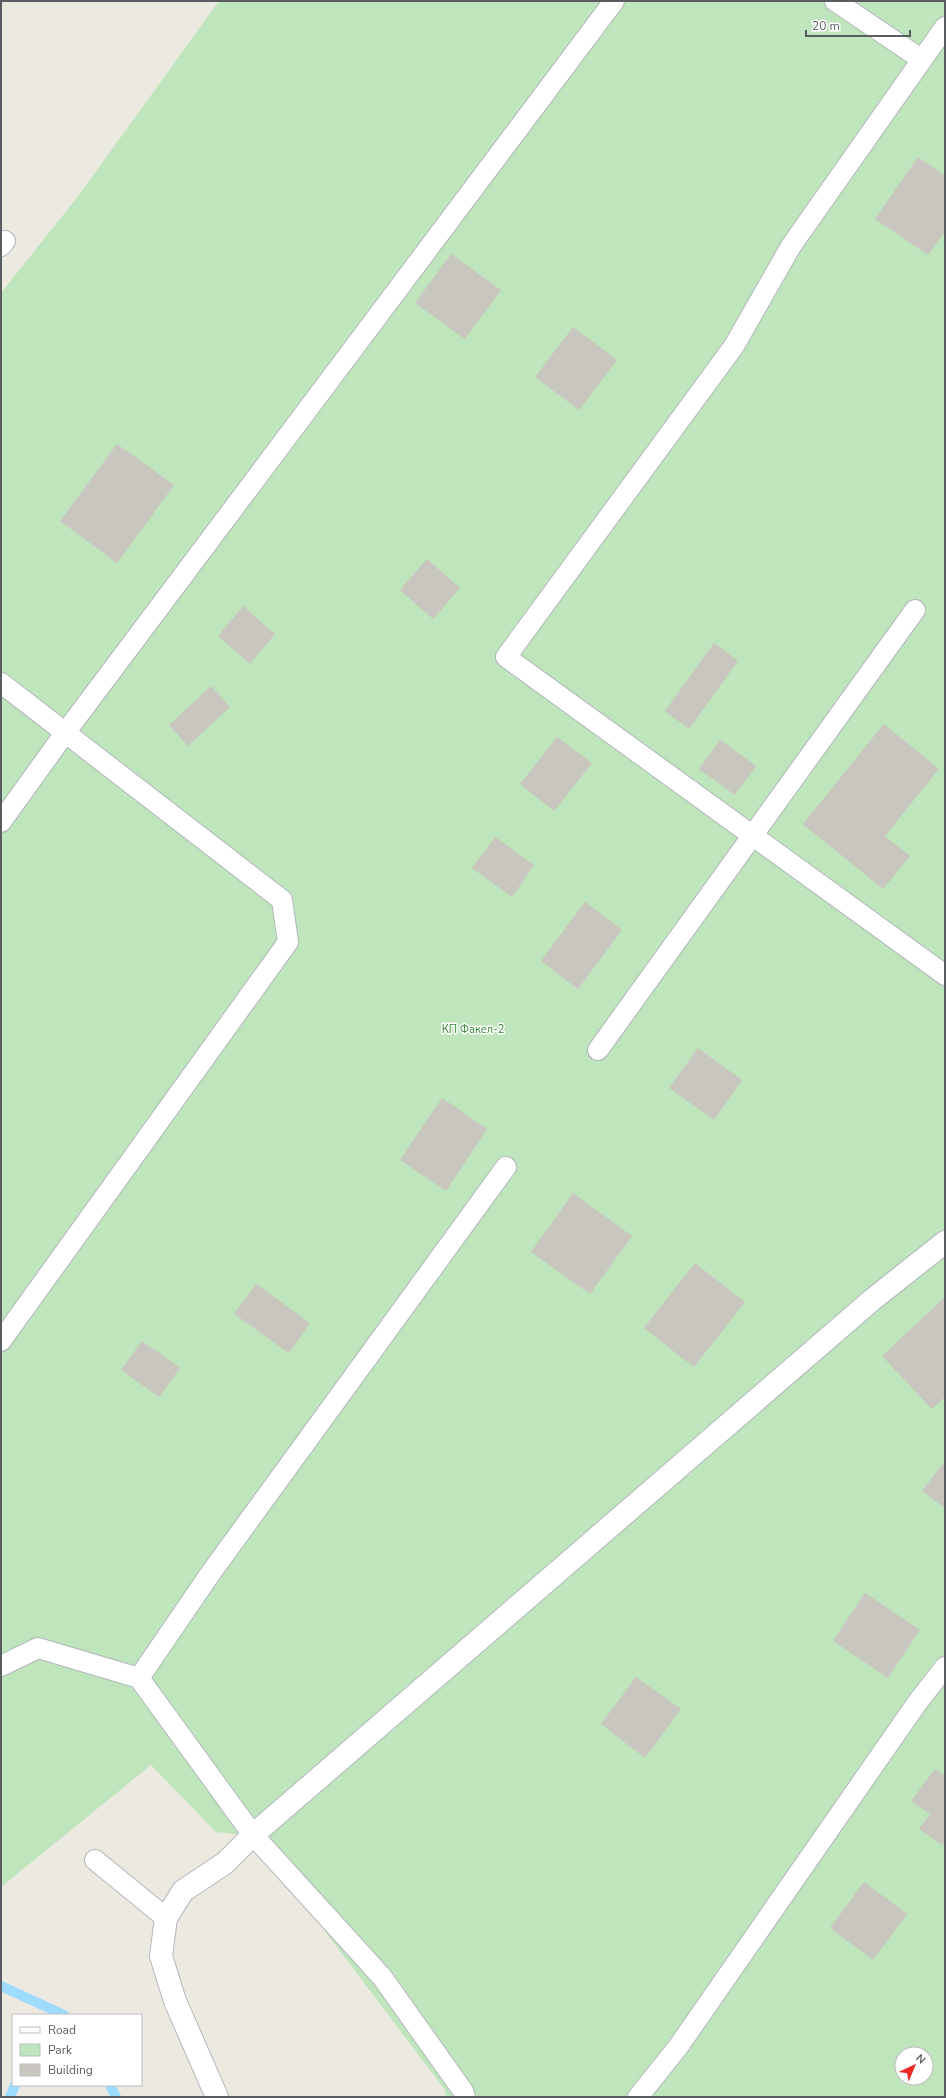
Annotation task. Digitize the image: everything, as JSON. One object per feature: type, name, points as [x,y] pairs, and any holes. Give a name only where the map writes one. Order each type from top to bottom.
[{"type":"street","points":[[218,2097],[176,2002],[161,1956],[166,1918],[183,1891],[225,1863],[253,1836],[866,1306],[945,1242]]},
{"type":"lane","points":[[1,822],[65,733],[614,1]]},
{"type":"lane","points":[[835,1],[921,59]]},
{"type":"lane","points":[[945,27],[921,59],[791,246],[734,346],[506,657],[945,975]]},
{"type":"lane","points":[[598,1050],[915,610]]},
{"type":"lane","points":[[1,683],[282,900],[288,942],[1,1341]]},
{"type":"lane","points":[[139,1678],[210,1574],[506,1167]]},
{"type":"lane","points":[[1,1666],[38,1648],[139,1678],[253,1836],[382,1977],[463,2091],[465,2097]]},
{"type":"lane","points":[[638,2097],[678,2047],[917,1704],[945,1667]]},
{"type":"lane","points":[[95,1860],[166,1918]]},
{"type":"green space","name":"КП Факел-2","points":[[219,1],[945,1],[945,2097],[446,2097],[445,2090],[253,1836],[216,1832],[151,1765],[1,1887],[1,293],[79,195]]},
{"type":"building","points":[[918,157],[945,176],[945,231],[928,255],[875,219]]},
{"type":"building","points":[[451,254],[501,290],[465,339],[415,303]]},
{"type":"building","points":[[573,327],[617,360],[579,410],[535,377]]},
{"type":"building","points":[[117,444],[174,485],[117,563],[60,521]]},
{"type":"building","points":[[427,559],[460,588],[433,619],[400,590]]},
{"type":"building","points":[[243,606],[275,634],[250,664],[218,636]]},
{"type":"building","points":[[714,643],[738,661],[689,729],[665,711]]},
{"type":"building","points":[[211,686],[230,707],[188,746],[169,725]]},
{"type":"building","points":[[884,724],[939,769],[885,836],[910,856],[883,889],[803,824]]},
{"type":"building","points":[[557,737],[592,763],[554,811],[520,784]]},
{"type":"building","points":[[720,740],[756,766],[735,795],[699,769]]},
{"type":"building","points":[[495,837],[534,865],[512,897],[472,868]]},
{"type":"building","points":[[585,902],[622,930],[578,989],[541,961]]},
{"type":"building","points":[[698,1048],[742,1080],[714,1120],[669,1088]]},
{"type":"building","points":[[442,1098],[487,1129],[446,1191],[400,1160]]},
{"type":"building","points":[[573,1193],[632,1236],[590,1294],[531,1252]]},
{"type":"building","points":[[695,1263],[745,1302],[694,1367],[644,1328]]},
{"type":"building","points":[[256,1284],[310,1323],[289,1353],[234,1314]]},
{"type":"building","points":[[945,1297],[945,1397],[932,1409],[882,1356]]},
{"type":"building","points":[[142,1341],[180,1368],[159,1397],[121,1370]]},
{"type":"building","points":[[945,1461],[945,1508],[922,1491]]},
{"type":"building","points":[[865,1593],[920,1630],[888,1678],[833,1641]]},
{"type":"building","points":[[636,1677],[681,1709],[645,1758],[601,1724]]},
{"type":"building","points":[[935,1769],[945,1776],[945,1840],[942,1845],[919,1829],[930,1814],[911,1801]]},
{"type":"building","points":[[864,1882],[907,1914],[873,1960],[830,1928]]},
{"type":"waterway","points":[[1,1986],[62,2014]]},
{"type":"waterway","points":[[10,2097],[15,2086]]},
{"type":"waterway","points":[[110,2086],[116,2097]]}]
